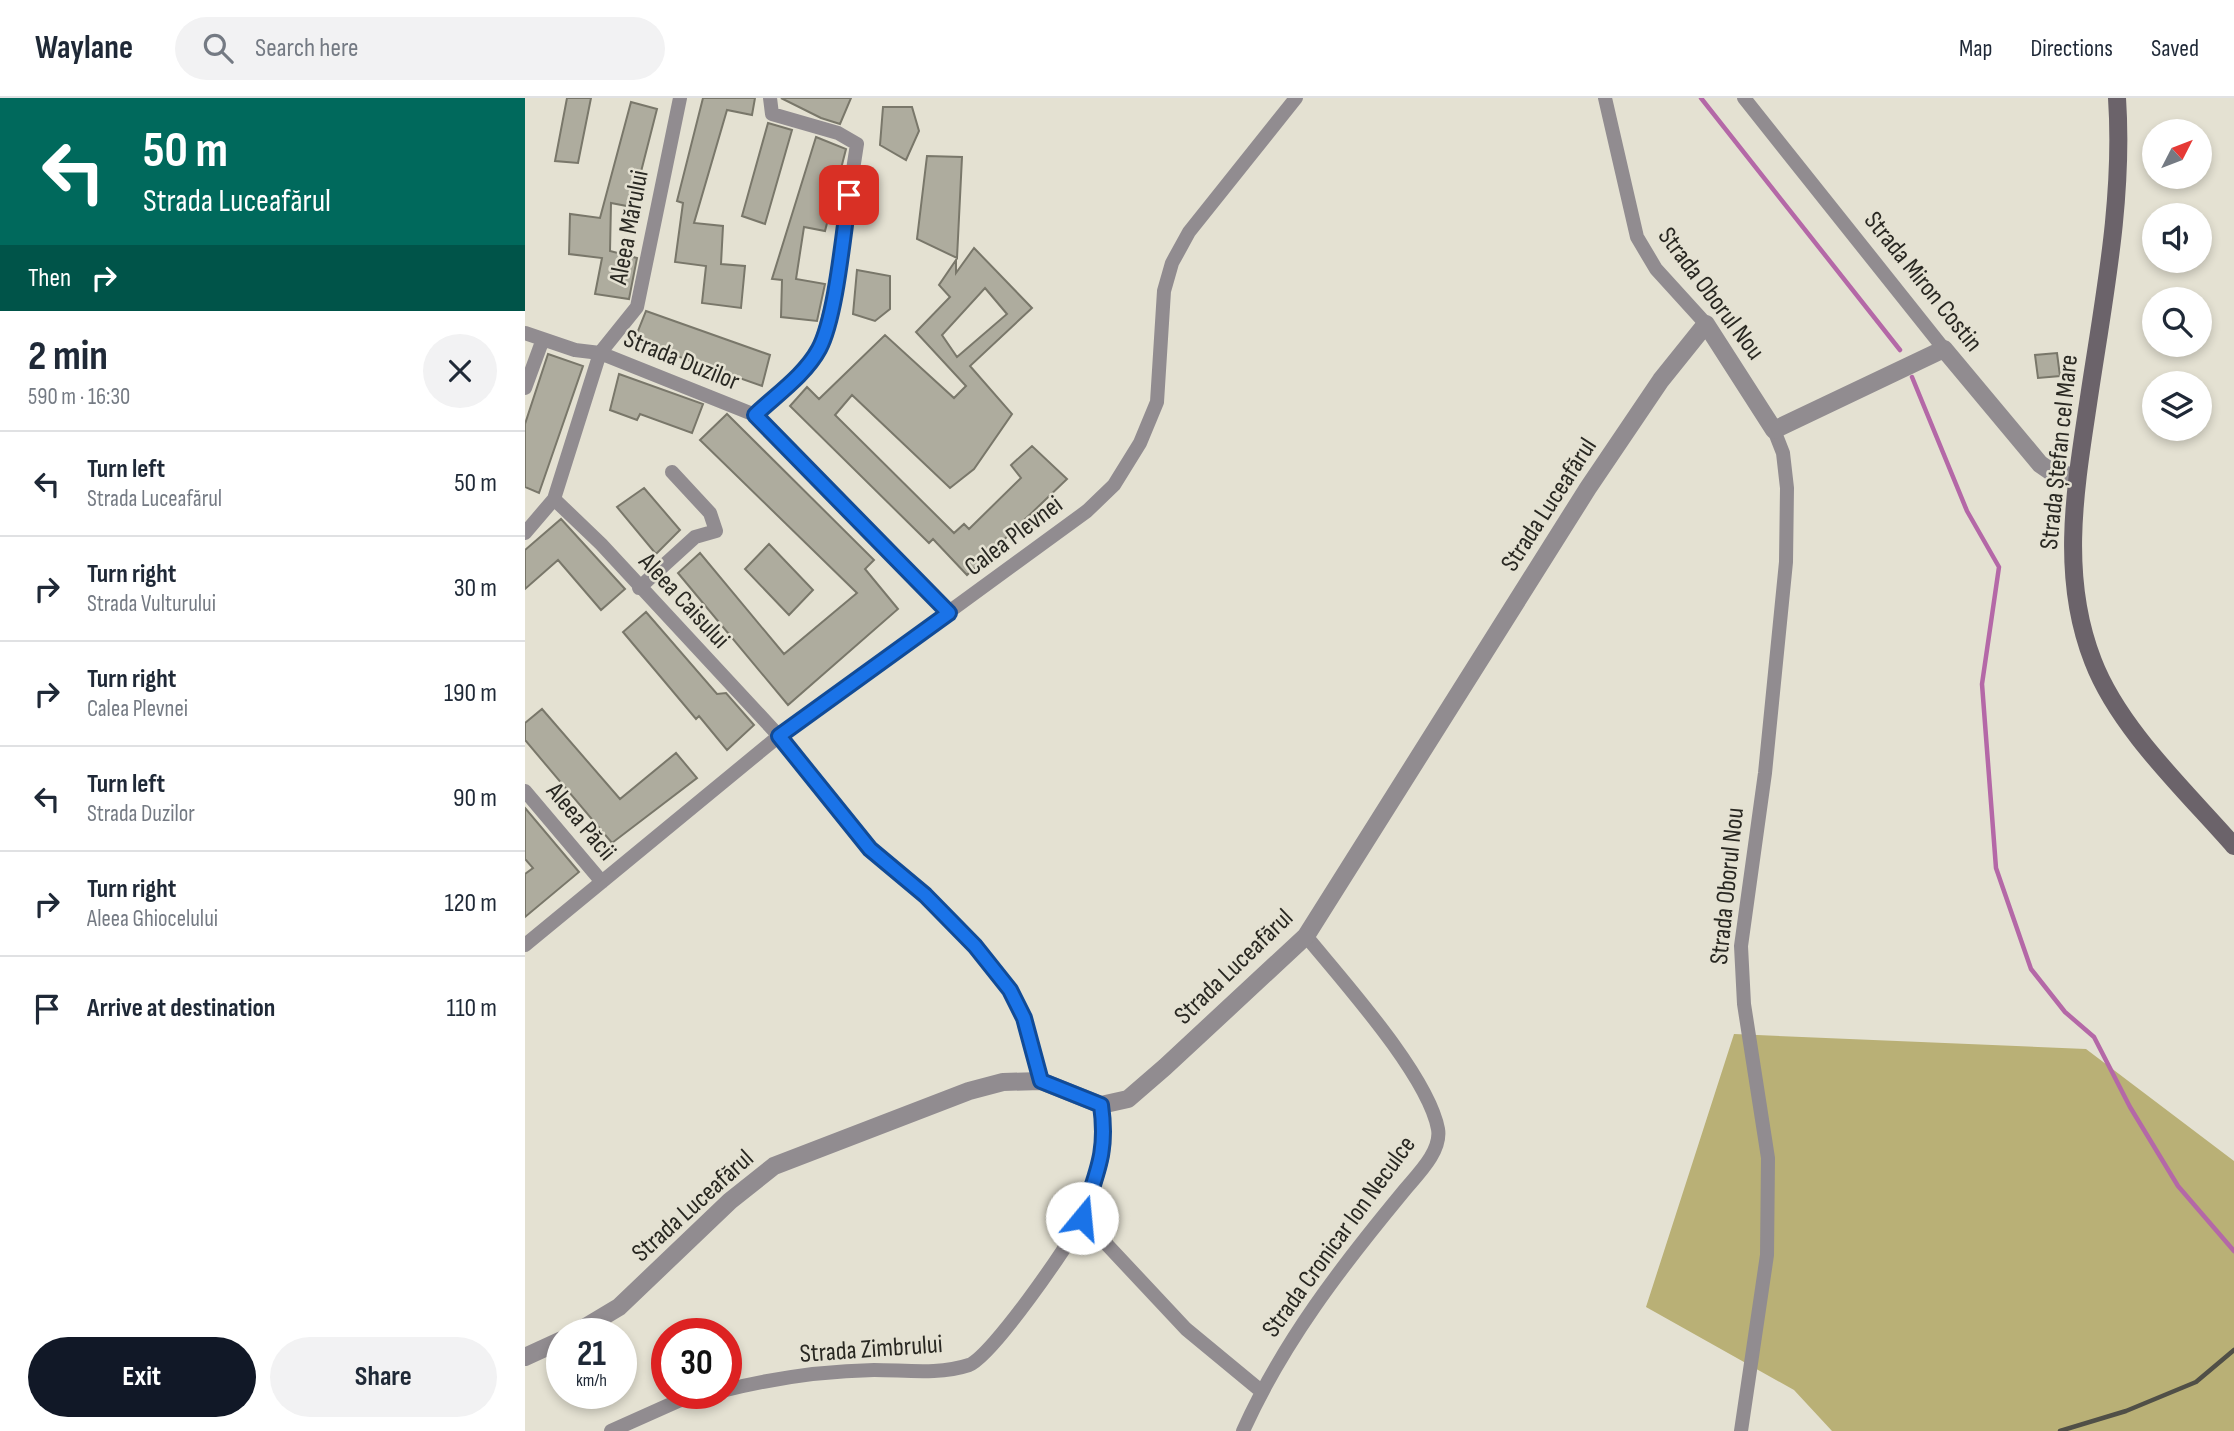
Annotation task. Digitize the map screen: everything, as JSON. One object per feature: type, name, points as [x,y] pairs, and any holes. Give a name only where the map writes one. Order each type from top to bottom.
[{"type":"main road","name":"Strada Ștefan cel Mare","points":[[2117,98],[2118,200],[2077,477],[2071,535],[2074,595],[2093,662],[2123,718],[2234,846]]},
{"type":"street","name":"Aleea Mărului","points":[[600,353],[637,307],[680,98]]},
{"type":"street","points":[[755,415],[806,368],[820,348],[833,299],[857,144],[838,133],[772,114],[770,98]]},
{"type":"street","name":"Calea Plevnei","points":[[525,945],[779,736],[1087,510],[1114,485],[1140,443],[1157,402],[1164,291],[1172,262],[1189,232],[1296,98]]},
{"type":"street","name":"Strada Oborul Nou","points":[[1605,98],[1637,237],[1656,269],[1706,324],[1774,430],[1783,453],[1787,488],[1786,562],[1765,773],[1741,946],[1746,1016],[1768,1158],[1767,1255],[1741,1431]]},
{"type":"street","name":"Strada Miron Costin","points":[[1744,98],[1944,349],[2040,464],[2053,473],[2077,477]]},
{"type":"street","name":"Strada Luceafărul","points":[[601,1318],[619,1307],[730,1201],[774,1166],[969,1091],[1003,1082],[1041,1081],[1101,1105],[1128,1099],[1306,936],[1588,488],[1661,380],[1706,324]]},
{"type":"street","name":"Strada Duzilor","points":[[525,333],[575,350],[600,353],[755,415],[949,613]]},
{"type":"street","points":[[525,388],[543,339]]},
{"type":"street","points":[[1774,430],[1944,349]]},
{"type":"street","points":[[525,533],[554,499],[600,353]]},
{"type":"street","points":[[639,588],[695,537],[716,531],[710,513],[672,472]]},
{"type":"street","name":"Aleea Caisului","points":[[554,499],[601,544],[779,736],[870,849],[925,895],[975,946],[1010,990],[1024,1018],[1041,1081]]},
{"type":"street","name":"Aleea Păcii","points":[[525,791],[602,883]]},
{"type":"street","name":"Strada Cronicar Ion Neculce","points":[[1243,1431],[1261,1391],[1288,1343],[1356,1249],[1433,1153],[1438,1130],[1404,1060],[1306,936]]},
{"type":"street","name":"Strada Zimbrului","points":[[742,1386],[769,1379],[871,1370],[939,1371],[970,1364],[984,1356],[1003,1334],[1082,1218],[1103,1156],[1105,1134],[1101,1105]]},
{"type":"street","points":[[1082,1218],[1186,1329],[1261,1391]]},
{"type":"street","points":[[525,1357],[546,1347]]},
{"type":"street","points":[[611,1431],[660,1409]]},
{"type":"shaded area","points":[[1734,1034],[2086,1049],[2234,1161],[2234,1431],[1832,1431],[1794,1390],[1646,1307]]},
{"type":"building","points":[[567,98],[591,98],[578,163],[555,161]]},
{"type":"building","points":[[703,98],[755,98],[752,115],[727,110],[694,223],[723,226],[721,264],[745,266],[741,308],[702,303],[706,266],[675,262],[683,203],[677,201]]},
{"type":"building","points":[[781,98],[851,98],[840,124],[821,118]]},
{"type":"building","points":[[631,102],[657,109],[632,207],[611,203],[610,251],[637,258],[629,299],[595,294],[602,258],[569,254],[570,214],[600,218]]},
{"type":"building","points":[[883,107],[912,107],[919,131],[906,160],[880,145]]},
{"type":"building","points":[[768,123],[792,130],[765,224],[742,216]]},
{"type":"building","points":[[816,137],[846,149],[825,231],[804,227],[796,279],[825,284],[817,321],[781,317],[782,280],[772,279]]},
{"type":"building","points":[[927,156],[962,157],[957,258],[917,239]]},
{"type":"building","points":[[974,248],[1032,308],[970,366],[1012,414],[974,469],[950,488],[852,395],[835,415],[954,533],[964,524],[969,529],[1021,478],[1011,465],[1032,446],[1067,479],[967,575],[933,539],[929,543],[790,406],[807,387],[819,399],[885,335],[954,398],[966,386],[916,332],[950,297],[939,285],[956,260],[956,273]],"holes":[[[985,288],[1007,314],[957,357],[942,335]]]},
{"type":"building","points":[[857,270],[890,276],[890,309],[875,321],[853,314]]},
{"type":"building","points":[[646,311],[770,355],[762,386],[634,341]]},
{"type":"building","points":[[2057,353],[2060,376],[2038,378],[2035,355]]},
{"type":"building","points":[[548,354],[583,366],[539,493],[525,487],[525,424]]},
{"type":"building","points":[[619,374],[703,404],[692,433],[640,414],[637,420],[610,410]]},
{"type":"building","points":[[727,414],[874,560],[865,569],[898,609],[788,705],[678,573],[700,553],[784,654],[857,593],[700,440]]},
{"type":"building","points":[[644,488],[680,530],[656,554],[617,507]]},
{"type":"building","points":[[561,519],[625,589],[601,610],[558,560],[525,589],[525,550]]},
{"type":"building","points":[[769,544],[813,590],[789,615],[745,569]]},
{"type":"building","points":[[646,612],[717,694],[726,693],[754,725],[727,750],[699,716],[696,719],[623,632]]},
{"type":"building","points":[[542,709],[620,799],[676,753],[697,778],[612,843],[525,740],[525,723]]},
{"type":"building","points":[[525,808],[579,872],[525,917],[525,874],[533,868],[525,859]]},
{"type":"waterway","points":[[1701,98],[1900,350]]},
{"type":"waterway","points":[[1912,377],[1967,511],[1999,567],[1982,684],[1996,868],[2031,969],[2065,1012],[2094,1037],[2130,1107],[2178,1186],[2234,1251]]},
{"type":"railway","points":[[2060,1431],[2126,1411],[2196,1382],[2234,1350]]},
{"type":"route","points":[[849,195],[833,299],[820,348],[806,368],[755,415],[949,613],[779,736],[870,849],[925,895],[975,946],[1010,990],[1024,1018],[1041,1081],[1101,1105],[1105,1134],[1103,1156],[1082,1218]]}]
